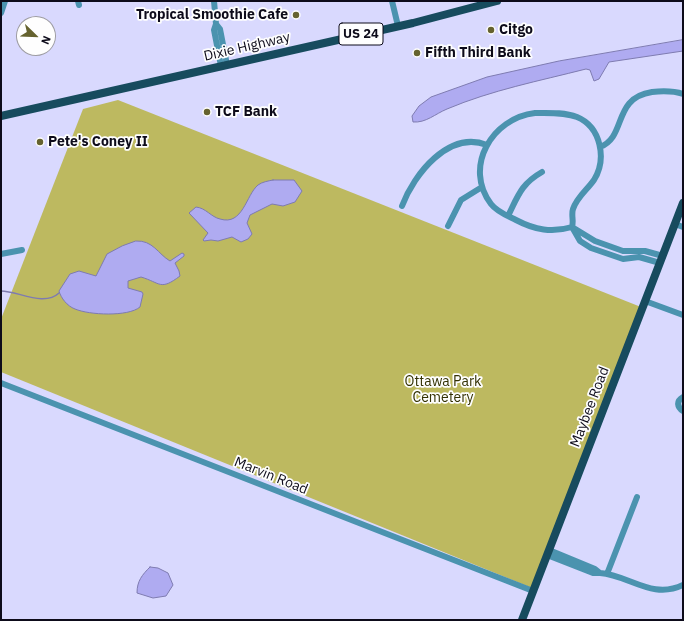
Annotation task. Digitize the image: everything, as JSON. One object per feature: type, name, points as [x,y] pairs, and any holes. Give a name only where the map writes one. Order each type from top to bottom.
[{"type":"main road","name":"Dixie Highway","points":[[1,116],[398,26],[498,1]]},
{"type":"main road","name":"Maybee Road","points":[[522,620],[661,259],[679,225],[683,203]]},
{"type":"street","points":[[1,13],[5,1]]},
{"type":"street","points":[[214,1],[216,24],[220,29],[224,66]]},
{"type":"street","points":[[392,1],[398,26]]},
{"type":"street","points":[[600,147],[612,140],[626,106],[642,93],[656,91],[683,94]]},
{"type":"street","points":[[661,259],[638,250],[623,251],[595,241],[572,227],[545,231],[524,225],[491,204],[482,187],[482,161],[487,145],[496,131],[507,122],[524,114],[563,114],[579,118],[592,129],[600,147],[602,158],[594,180],[576,202],[573,210],[572,227],[580,241],[591,248],[624,259],[639,257],[661,259]]},
{"type":"street","points":[[402,206],[414,181],[438,155],[455,144],[463,142],[471,141],[487,145]]},
{"type":"street","points":[[508,216],[522,188],[526,183],[542,172]]},
{"type":"street","points":[[448,226],[461,200],[482,187]]},
{"type":"street","points":[[591,248],[595,241]]},
{"type":"street","points":[[1,254],[22,250]]},
{"type":"street","points":[[638,250],[639,257]]},
{"type":"street","points":[[645,301],[683,315]]},
{"type":"street","name":"Marvin Road","points":[[1,383],[533,591]]},
{"type":"street","points":[[683,397],[678,404],[679,408],[683,411]]},
{"type":"street","points":[[607,574],[637,498]]},
{"type":"street","points":[[548,553],[577,564],[593,574],[607,574],[649,589],[674,588],[683,585]]},
{"type":"green space","name":"Ottawa Park Cemetery","points":[[118,100],[641,307],[532,588],[1,372],[1,319],[83,109]]},
{"type":"shaded area","points":[[683,40],[683,51],[609,62],[599,79],[594,81],[590,70],[586,69],[481,96],[447,109],[426,120],[413,122],[412,116],[419,106],[431,97],[487,77],[559,61]]},
{"type":"shaded area","points":[[273,180],[294,180],[302,191],[295,202],[283,206],[272,204],[250,215],[247,223],[252,234],[248,239],[241,242],[232,237],[218,241],[203,240],[208,233],[189,213],[196,207],[203,209],[220,219],[228,220],[234,218],[239,214],[258,185],[263,182]]},
{"type":"shaded area","points":[[136,241],[142,241],[151,245],[170,261],[182,253],[184,254],[184,256],[175,263],[180,276],[173,281],[164,284],[141,277],[128,281],[128,288],[142,292],[143,294],[140,307],[127,312],[118,314],[89,313],[75,309],[65,302],[59,291],[70,274],[79,271],[96,276],[107,254]]},
{"type":"shaded area","points":[[150,567],[158,568],[168,573],[173,585],[166,596],[153,598],[137,593],[140,578]]},
{"type":"waterway","points":[[1,291],[39,299],[53,297],[59,293]]},
{"type":"place","name":"Tropical Smoothie Cafe","points":[[296,15]]},
{"type":"place","name":"Citgo","points":[[491,30]]},
{"type":"place","name":"Fifth Third Bank","points":[[417,53]]},
{"type":"place","name":"TCF Bank","points":[[207,112]]},
{"type":"place","name":"Pete's Coney II","points":[[40,142]]}]
